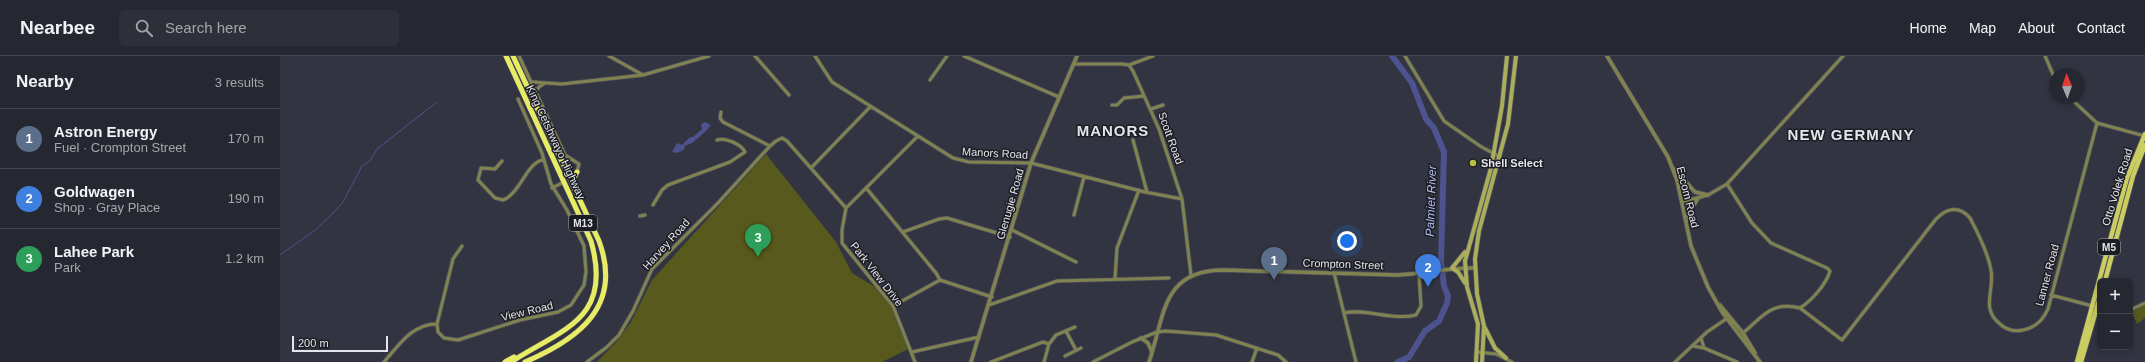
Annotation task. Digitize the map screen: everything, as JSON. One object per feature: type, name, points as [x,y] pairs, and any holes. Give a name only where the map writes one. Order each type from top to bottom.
[{"type":"highway","name":"King Cetshwayo Highway","points":[[506,56],[591,241],[596,261],[596,282],[590,303],[577,322],[565,331],[512,362]]},
{"type":"highway","name":"King Cetshwayo Highway","points":[[514,56],[602,250],[605,273],[602,295],[594,312],[580,331],[564,343],[527,362]]},
{"type":"highway","points":[[566,170],[572,173],[577,172]]},
{"type":"highway","points":[[576,190],[573,179],[577,172]]},
{"type":"highway","points":[[505,362],[541,344]]},
{"type":"main road","points":[[1467,287],[1465,267],[1466,251],[1493,153],[1502,106],[1507,56]]},
{"type":"main road","points":[[1506,358],[1495,348],[1484,326],[1477,294],[1475,268],[1479,231],[1500,157],[1508,120],[1516,56]]},
{"type":"main road","name":"Otto Volek Road","points":[[2081,362],[2096,307],[2127,178],[2145,135]]},
{"type":"main road","name":"Otto Volek Road","points":[[2105,278],[2133,176],[2145,145]]},
{"type":"main road","points":[[1466,251],[1452,268],[1458,272],[1467,287],[1477,317],[1476,362]]},
{"type":"main road","name":"Otto Volek Road","points":[[2077,362],[2096,307]]},
{"type":"main road","points":[[1482,362],[1484,326]]},
{"type":"street","points":[[519,56],[565,155],[579,164],[577,172]]},
{"type":"street","points":[[609,56],[643,75]]},
{"type":"street","points":[[532,82],[572,83],[643,75],[709,56]]},
{"type":"street","points":[[755,56],[789,95]]},
{"type":"street","name":"Manors Road","points":[[815,56],[832,82],[959,161],[1031,163],[1084,177],[1182,199]]},
{"type":"street","points":[[930,80],[947,56]]},
{"type":"street","points":[[964,56],[1059,97]]},
{"type":"street","name":"Glenugie Road","points":[[971,362],[992,297],[1031,163],[1077,56]]},
{"type":"street","points":[[1074,64],[1129,65],[1153,56]]},
{"type":"street","points":[[1405,56],[1444,121],[1500,157]]},
{"type":"street","name":"Escom Road","points":[[1607,56],[1668,157],[1673,168],[1697,261],[1708,287],[1759,360]]},
{"type":"street","points":[[1682,202],[1708,195],[1727,184],[1843,56]]},
{"type":"street","points":[[2045,56],[2050,68]]},
{"type":"street","name":"Scott Road","points":[[1129,65],[1151,109],[1159,129],[1182,199],[1189,241],[1191,275]]},
{"type":"street","points":[[529,76],[537,82]]},
{"type":"street","points":[[536,91],[540,86],[547,83]]},
{"type":"street","points":[[1112,105],[1117,105],[1124,98],[1144,96]]},
{"type":"street","points":[[518,99],[542,154],[552,188],[564,182]]},
{"type":"street","points":[[2076,104],[2097,123],[2145,135]]},
{"type":"street","points":[[1151,109],[1163,105]]},
{"type":"street","points":[[810,168],[870,107]]},
{"type":"street","points":[[721,112],[720,118],[723,122],[770,146],[778,139],[785,139],[846,208],[867,189],[918,136]]},
{"type":"street","name":"Lanner Road","points":[[1800,308],[1842,340],[1936,219],[1942,213],[1951,209],[1960,210],[1966,213],[1972,222],[1991,270],[1989,306],[1993,317],[2000,324],[2013,330],[2025,330],[2033,327],[2045,314],[2051,295],[2097,123]]},
{"type":"street","points":[[653,205],[663,188],[672,183],[730,162],[744,152],[743,149],[725,139],[717,140]]},
{"type":"street","points":[[1133,140],[1147,192]]},
{"type":"street","name":"Harvey Road","points":[[587,362],[607,347],[619,335],[633,311],[652,269],[718,203],[770,146]]},
{"type":"street","points":[[502,162],[495,169],[481,168],[478,180],[495,198],[503,200],[512,194],[535,164],[543,160]]},
{"type":"street","points":[[1673,168],[1696,192],[1708,195]]},
{"type":"street","points":[[1074,215],[1084,177]]},
{"type":"street","points":[[1727,184],[1752,223],[1771,243],[1827,268],[1830,272],[1812,298],[1800,308],[1784,306],[1774,308],[1743,333]]},
{"type":"street","name":"View Road","points":[[437,324],[438,332],[442,336],[458,340],[520,320],[558,312],[575,300],[585,281],[585,250],[567,210],[552,188]]},
{"type":"street","points":[[867,189],[940,280],[992,297]]},
{"type":"street","points":[[1115,278],[1117,248],[1139,190]]},
{"type":"street","points":[[1686,223],[1689,213],[1698,198]]},
{"type":"street","name":"Park View Drive","points":[[846,208],[842,230],[842,243],[893,306],[915,362]]},
{"type":"street","points":[[903,232],[939,219],[947,218],[1010,237]]},
{"type":"street","points":[[1012,230],[1076,262]]},
{"type":"street","points":[[384,362],[412,332],[419,328],[437,324],[451,274],[453,259],[462,246]]},
{"type":"street","points":[[1267,271],[1279,260]]},
{"type":"street","name":"Crompton Street","points":[[1149,362],[1157,332],[1172,292],[1180,282],[1191,275],[1211,270],[1419,274],[1452,268],[1475,268]]},
{"type":"street","points":[[1334,273],[1356,362]]},
{"type":"street","points":[[1344,313],[1359,311],[1396,316],[1416,315],[1421,306],[1419,274]]},
{"type":"street","points":[[989,305],[1051,282],[1115,278],[1169,278]]},
{"type":"street","points":[[893,306],[940,280]]},
{"type":"street","points":[[2051,295],[2096,307]]},
{"type":"street","points":[[2133,309],[2145,303]]},
{"type":"street","points":[[1675,362],[1701,338],[1729,317]]},
{"type":"street","name":"Escom Road","points":[[1729,317],[1743,333],[1759,360]]},
{"type":"street","points":[[1044,362],[1049,344],[1054,337],[1075,327]]},
{"type":"street","points":[[1066,331],[1076,350]]},
{"type":"street","points":[[1093,362],[1141,338],[1157,332],[1207,333],[1281,356],[1286,362]]},
{"type":"street","points":[[912,352],[979,337]]},
{"type":"street","points":[[1141,338],[1148,343],[1152,353]]},
{"type":"street","points":[[1701,338],[1704,348]]},
{"type":"street","points":[[991,362],[1040,342],[1049,344]]},
{"type":"street","points":[[1693,346],[1704,348],[1737,362]]},
{"type":"street","points":[[1065,356],[1081,348]]},
{"type":"street","points":[[1252,362],[1257,348]]},
{"type":"street","points":[[1477,352],[1496,354],[1512,362]]},
{"type":"shaded area","points":[[766,154],[836,242],[852,273],[880,290],[893,306],[910,348],[882,362],[597,362],[618,340],[631,322],[652,280]]},
{"type":"shaded area","points":[[2145,303],[2145,318],[2137,324],[2133,315],[2133,309]]},
{"type":"water","points":[[705,122],[711,125],[702,135],[692,143],[684,146],[685,148],[681,152],[672,152],[677,143],[682,145],[690,137],[693,137],[702,129],[701,124]]},
{"type":"waterway","name":"Palmiet River","points":[[1392,56],[1412,83],[1426,119],[1434,128],[1444,152],[1441,262],[1444,286],[1448,296],[1447,303],[1439,321],[1425,331],[1409,357],[1398,362]]},
{"type":"waterway","points":[[280,255],[314,231],[343,202],[362,166],[370,161],[377,149],[437,102]]},
{"type":"place","name":"Shell Select","points":[[1473,163]]},
{"type":"place","name":"Lahee Park","points":[[758,257]]},
{"type":"place","name":"Astron Energy","points":[[1274,280]]},
{"type":"place","name":"Goldwagen","points":[[1428,287]]},
{"type":"district","name":"MANORS","points":[[1113,131]]},
{"type":"district","name":"NEW GERMANY","points":[[1851,135]]}]
